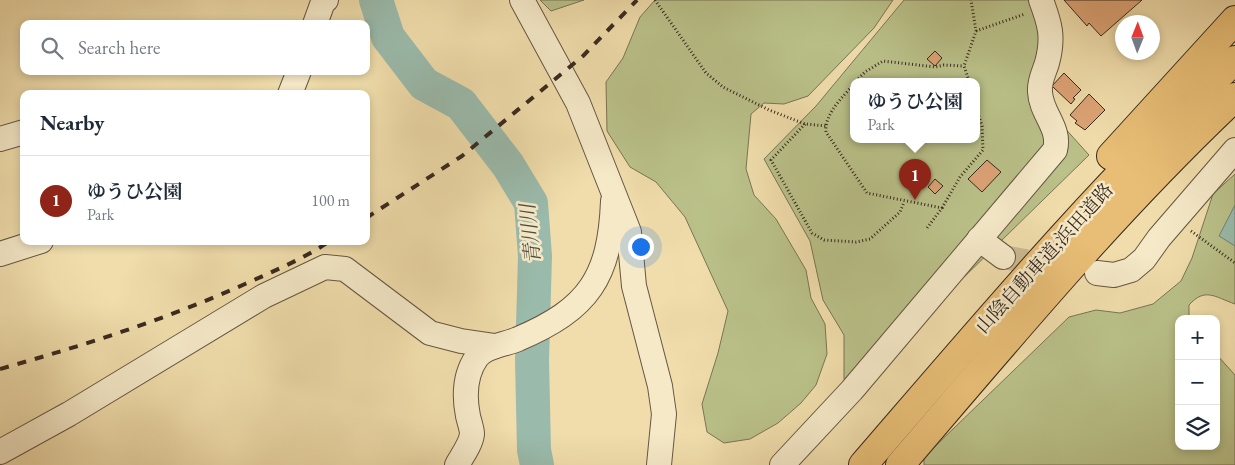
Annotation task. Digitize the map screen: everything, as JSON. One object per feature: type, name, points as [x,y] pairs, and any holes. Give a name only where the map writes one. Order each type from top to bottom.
[{"type":"highway","points":[[948,366],[1086,186],[1235,20]]},
{"type":"highway","name":"山陰自動車道;浜田道路","points":[[863,465],[1048,250],[1116,176],[1235,60]]},
{"type":"highway","name":"山陰自動車道;浜田道路","points":[[900,465],[1017,327],[1134,198],[1235,97]]},
{"type":"street","points":[[316,20],[323,2],[326,0]]},
{"type":"street","points":[[522,0],[578,103],[629,232],[634,286],[660,386],[664,414],[659,465]]},
{"type":"street","points":[[782,465],[852,390],[1055,150],[1057,142],[1055,130],[1042,106],[1039,91],[1051,45],[1051,27],[1035,6]]},
{"type":"street","points":[[292,90],[297,75]]},
{"type":"street","points":[[0,140],[20,133]]},
{"type":"street","points":[[1097,273],[1114,275],[1131,270],[1144,259],[1181,212],[1235,150]]},
{"type":"street","points":[[457,465],[472,434],[465,402],[466,387],[470,372],[478,356],[495,346],[517,340],[569,313],[589,294],[599,274],[612,231],[613,192]]},
{"type":"street","points":[[979,239],[1004,257]]},
{"type":"street","points":[[0,254],[28,245]]},
{"type":"street","points":[[0,452],[69,414],[264,296],[325,267],[345,269],[430,333],[462,341],[495,346]]},
{"type":"path","points":[[655,0],[706,73],[723,87],[805,124],[826,126]]},
{"type":"path","points":[[968,78],[964,66],[976,31],[971,0]]},
{"type":"path","points":[[976,31],[1035,6]]},
{"type":"path","points":[[860,78],[865,72],[883,61],[934,67],[944,65],[964,66]]},
{"type":"path","points":[[850,89],[832,111],[826,126],[826,132],[863,189],[868,194],[942,208]]},
{"type":"path","points":[[927,228],[942,208],[960,177],[982,150],[982,126],[980,120]]},
{"type":"path","points":[[805,124],[771,160],[816,236],[833,242],[856,242],[870,239],[900,212],[904,202]]},
{"type":"path","points":[[1181,212],[1189,230],[1235,263]]},
{"type":"green space","points":[[540,0],[584,0],[551,11]]},
{"type":"green space","points":[[655,0],[893,0],[874,28],[808,96],[784,104],[764,103],[751,114],[746,169],[754,195],[776,219],[806,270],[811,298],[825,324],[827,354],[816,385],[801,403],[778,423],[750,439],[724,443],[707,432],[702,404],[718,353],[728,311],[685,217],[656,182],[630,167],[607,131],[606,82],[623,58],[640,17]]},
{"type":"green space","points":[[904,0],[1054,0],[1059,26],[1050,92],[1062,125],[1089,155],[957,284],[863,395],[844,379],[844,335],[823,300],[810,241],[764,159],[816,106]]},
{"type":"green space","points":[[1235,174],[1235,304],[1216,296],[1205,295],[1200,296],[1189,305],[1189,315],[1175,315],[1175,450],[1220,450],[1220,358],[1235,375],[1235,465],[924,465],[924,457],[1069,317],[1096,310],[1120,313],[1153,304],[1181,281],[1192,258],[1213,194]]},
{"type":"shaded area","points":[[1235,205],[1235,246],[1219,236]]},
{"type":"building","points":[[1064,0],[1142,0],[1125,15],[1115,15],[1115,24],[1101,36],[1089,23],[1087,26]]},
{"type":"building","points":[[935,51],[942,58],[935,66],[927,59]]},
{"type":"building","points":[[1064,73],[1081,90],[1073,98],[1075,99],[1071,104],[1052,86]]},
{"type":"building","points":[[1089,94],[1105,110],[1085,130],[1075,123],[1077,121],[1070,115]]},
{"type":"building","points":[[987,160],[1001,172],[982,192],[968,179]]},
{"type":"building","points":[[935,179],[943,186],[935,194],[928,187]]},
{"type":"waterway","name":"青川川","points":[[376,0],[388,37],[424,84],[461,104],[508,165],[531,203],[535,256],[532,360],[534,450],[537,465]]},
{"type":"tunnel","points":[[1003,257],[1053,266]]},
{"type":"railway","points":[[370,215],[462,156],[583,56],[637,0]]},
{"type":"railway","points":[[0,369],[94,341],[184,309],[278,269],[323,245]]},
{"type":"place","name":"ゆうひ公園","points":[[915,200]]}]
